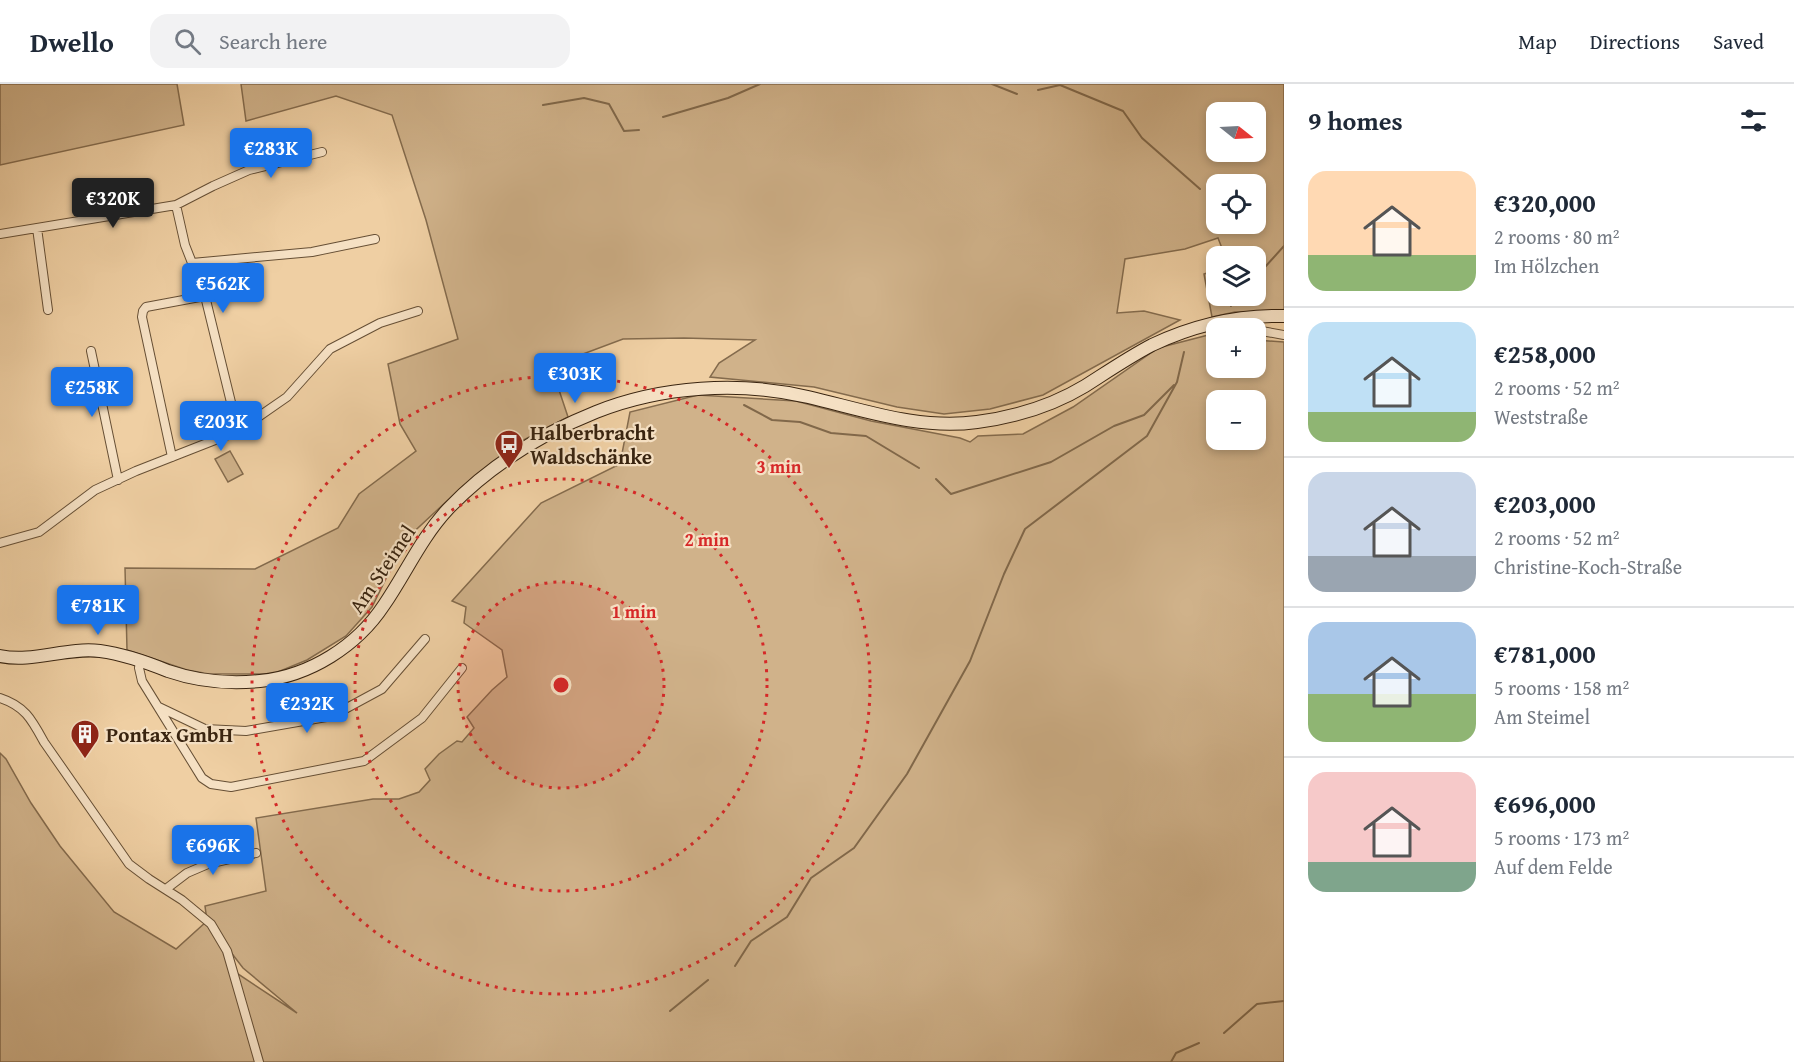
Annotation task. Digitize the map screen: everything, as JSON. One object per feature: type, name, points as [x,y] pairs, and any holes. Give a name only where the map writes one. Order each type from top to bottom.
[{"type":"main road","name":"Am Steimel","points":[[1246,318],[1284,316]]},
{"type":"main road","name":"Am Steimel","points":[[0,656],[21,658],[96,651],[140,660],[186,676],[218,681],[261,681],[289,676],[314,665],[347,645],[364,631],[386,602],[424,539],[460,497],[506,459],[556,430],[601,410],[621,403],[668,393],[700,389],[736,389],[787,393],[908,421],[962,424],[980,422],[1017,415],[1059,399],[1150,346],[1206,324]]},
{"type":"street","points":[[0,234],[176,205],[249,171],[322,152]]},
{"type":"street","points":[[176,205],[185,245],[206,296],[238,431]]},
{"type":"street","points":[[37,228],[48,310]]},
{"type":"street","points":[[192,263],[312,252],[375,238]]},
{"type":"street","points":[[172,457],[142,316],[143,311],[146,307],[206,296]]},
{"type":"street","points":[[0,543],[39,532],[95,490],[238,431],[286,397],[330,349],[380,323],[418,311]]},
{"type":"street","points":[[1266,332],[1284,335]]},
{"type":"street","points":[[91,351],[118,480]]},
{"type":"street","points":[[159,706],[205,729],[246,731],[332,716],[382,689],[425,639]]},
{"type":"street","points":[[140,660],[139,675],[202,778],[211,784],[231,787],[364,761],[422,718],[462,668]]},
{"type":"street","points":[[0,698],[23,709],[129,864],[211,924],[227,951],[259,1062]]},
{"type":"street","points":[[166,889],[187,873],[208,864],[256,853]]},
{"type":"shaded area","points":[[0,84],[177,84],[184,125],[0,165]]},
{"type":"shaded area","points":[[241,84],[1284,84],[1284,313],[1235,312],[1212,317],[1210,306],[1266,306],[1266,246],[1221,246],[1218,238],[1185,249],[1125,259],[1117,313],[1144,311],[1180,320],[1043,395],[990,409],[944,414],[897,407],[814,387],[710,377],[719,363],[755,340],[623,339],[551,366],[568,417],[518,443],[462,487],[405,540],[372,607],[346,636],[307,660],[273,674],[209,674],[187,670],[127,650],[125,568],[255,569],[338,528],[359,494],[416,451],[400,424],[388,364],[458,339],[426,220],[392,115],[336,96],[246,121]]},
{"type":"shaded area","points":[[1206,336],[1206,378],[1266,378],[1266,341],[1284,342],[1284,1062],[0,1062],[0,753],[60,846],[114,912],[176,949],[207,921],[205,906],[266,891],[256,818],[373,799],[399,799],[419,792],[430,780],[425,769],[439,754],[457,741],[462,742],[474,728],[467,717],[507,677],[502,650],[464,623],[466,607],[452,601],[541,503],[620,464],[630,412],[698,395],[796,401],[871,421],[960,438],[970,442],[978,436],[1023,434],[1073,407],[1158,348]],"holes":[[[220,938],[243,968],[297,1013],[238,974]]]},
{"type":"shaded area","points":[[230,451],[243,474],[228,482],[215,459]]},
{"type":"waterway","points":[[663,117],[728,98],[760,84]]},
{"type":"waterway","points":[[992,84],[1017,94]]},
{"type":"waterway","points":[[1038,90],[1060,85],[1123,111],[1142,138],[1200,189]]},
{"type":"waterway","points":[[543,105],[584,98],[609,104],[624,131],[639,130]]},
{"type":"waterway","points":[[1266,266],[1284,246]]},
{"type":"waterway","points":[[735,966],[751,941],[787,917],[811,878],[854,848],[907,774],[970,661],[1004,574],[1025,529],[1147,436],[1177,382],[1184,352]]},
{"type":"waterway","points":[[936,479],[951,494],[1051,462],[1114,426],[1144,415],[1174,385]]},
{"type":"waterway","points":[[744,405],[772,420],[800,422],[831,433],[866,436],[919,468]]},
{"type":"waterway","points":[[670,1011],[708,980]]},
{"type":"waterway","points":[[1224,1033],[1257,1004],[1284,1001]]},
{"type":"waterway","points":[[1171,1062],[1176,1053],[1199,1043]]},
{"type":"place","name":"Halberbracht Waldschänke","points":[[509,470]]},
{"type":"place","name":"Pontax GmbH","points":[[85,760]]}]
